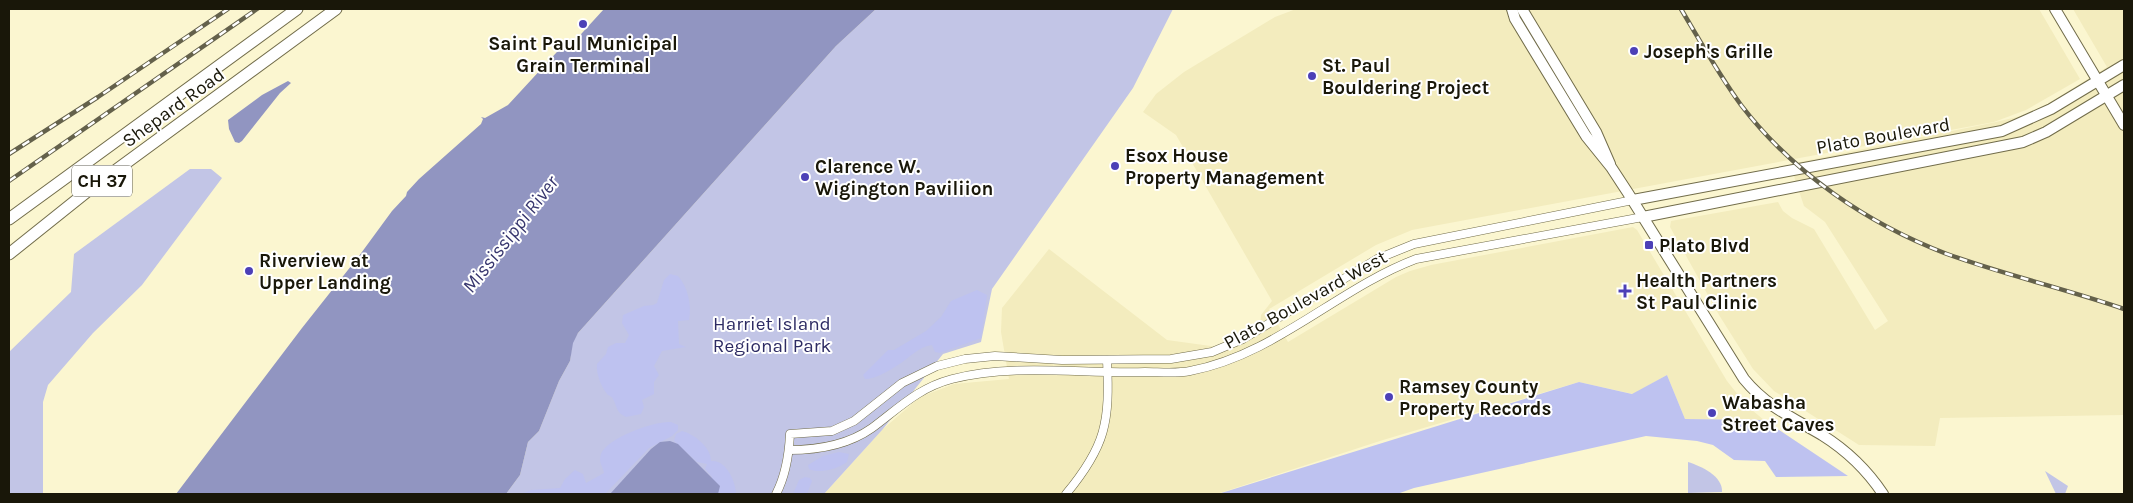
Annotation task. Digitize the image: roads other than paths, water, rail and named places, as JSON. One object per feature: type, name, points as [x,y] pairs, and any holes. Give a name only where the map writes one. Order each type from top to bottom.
[{"type":"highway","name":"Shepard Road","points":[[9,219],[297,9]]},
{"type":"highway","name":"Shepard Road","points":[[9,254],[89,190],[336,9]]},
{"type":"main road","points":[[1512,9],[1515,19],[1576,121],[1633,200],[1728,356],[1751,388],[1761,398],[1782,413],[1823,436],[1847,454],[1868,475],[1883,494]]},
{"type":"main road","points":[[1522,9],[1599,138],[1611,167]]},
{"type":"main road","points":[[2055,9],[2124,125]]},
{"type":"main road","name":"Plato Boulevard","points":[[1633,200],[2002,131],[2051,109],[2124,65]]},
{"type":"main road","name":"Plato Boulevard","points":[[1643,216],[2023,142],[2046,132],[2124,86]]},
{"type":"street","name":"Plato Boulevard West","points":[[1633,200],[1414,244],[1377,260],[1243,339],[1212,352],[1171,359],[1107,360],[995,356],[965,359],[937,366],[902,384],[854,421],[832,431],[790,434],[789,450],[823,448],[846,442],[871,429],[913,396],[936,384],[967,376],[1044,371],[1107,373],[1187,372],[1231,360],[1262,345],[1386,272],[1416,259],[1643,216]]},
{"type":"street","points":[[1066,494],[1093,459],[1103,434],[1108,401],[1107,360]]},
{"type":"street","points":[[776,494],[780,486],[789,450]]},
{"type":"water","name":"Mississippi River","points":[[604,9],[876,9],[836,46],[578,333],[573,343],[570,361],[559,381],[539,431],[528,442],[520,475],[506,494],[176,494],[392,211],[406,196],[407,192],[481,124],[483,119],[481,117],[485,118],[508,105],[568,40],[572,44]]},
{"type":"water","points":[[288,81],[291,83],[280,93],[242,141],[239,143],[235,142],[229,129],[228,120],[262,95]]},
{"type":"water","points":[[670,441],[678,444],[720,486],[718,494],[610,494],[651,449],[660,442]]},
{"type":"railway","points":[[9,154],[98,97],[228,9]]},
{"type":"railway","points":[[9,181],[257,9]]},
{"type":"railway","points":[[1681,9],[1717,70],[1741,105],[1784,153],[1834,194],[1889,228],[1947,254],[2124,309]]},
{"type":"place","name":"Saint Paul Municipal Grain Terminal","points":[[583,24]]},
{"type":"place","name":"Joseph's Grille","points":[[1634,51]]},
{"type":"place","name":"St. Paul Bouldering Project","points":[[1312,76]]},
{"type":"place","name":"Esox House Property Management","points":[[1115,166]]},
{"type":"place","name":"Clarence W. Wigington Paviliion","points":[[805,177]]},
{"type":"place","name":"Plato Blvd","points":[[1649,245]]},
{"type":"place","name":"Riverview at Upper Landing","points":[[249,271]]},
{"type":"place","name":"Health Partners St Paul Clinic","points":[[1625,291]]},
{"type":"place","name":"Ramsey County Property Records","points":[[1389,397]]},
{"type":"place","name":"Wabasha Street Caves","points":[[1712,413]]},
{"type":"park label","name":"Harriet Island Regional Park","points":[[772,334]]}]
